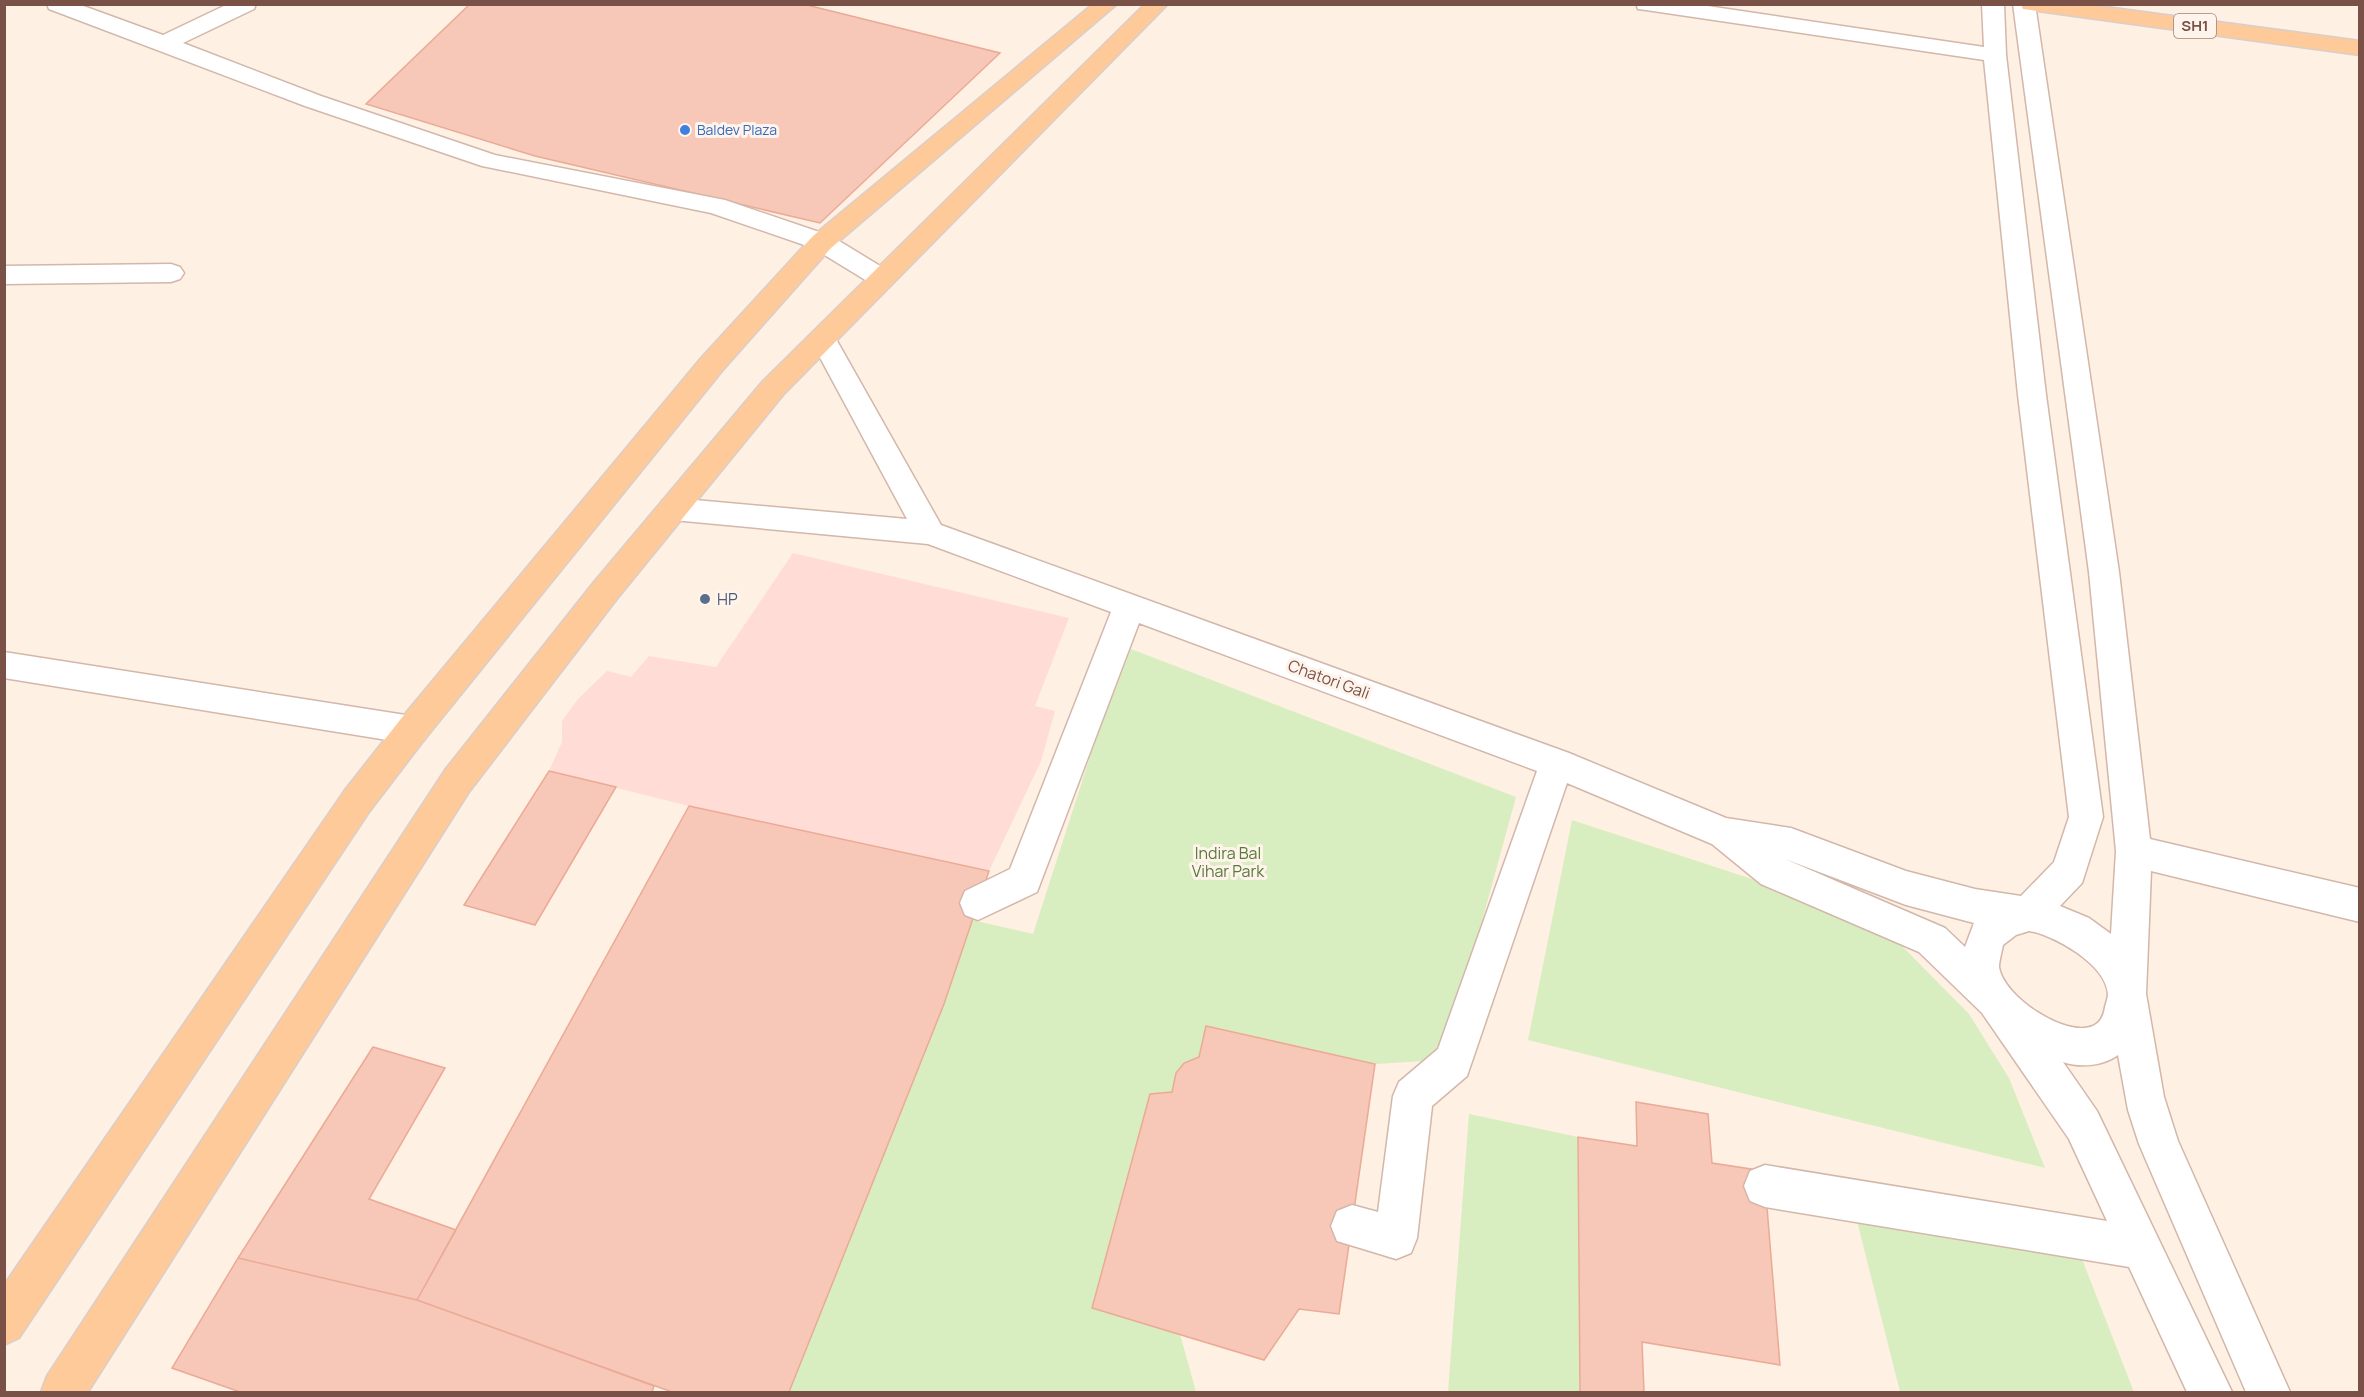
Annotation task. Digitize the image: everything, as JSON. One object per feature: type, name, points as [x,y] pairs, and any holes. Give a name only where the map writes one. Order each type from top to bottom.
[{"type":"main road","points":[[4,1323],[357,801],[412,730],[712,364],[822,242],[1107,4]]},
{"type":"main road","points":[[63,1392],[457,781],[605,591],[773,388],[1158,4]]},
{"type":"main road","name":"SH1","points":[[2031,4],[2360,48]]},
{"type":"main road","name":"SH1","points":[[2181,4],[2259,14]]},
{"type":"street","points":[[57,4],[313,101],[490,161],[716,206],[822,242],[881,278]]},
{"type":"street","points":[[164,43],[246,4]]},
{"type":"street","points":[[1646,4],[1995,55]]},
{"type":"street","points":[[1993,4],[1995,55],[2032,395],[2086,816],[2069,871],[2028,914],[1997,925],[1985,939],[1981,957],[1984,978],[1995,1000],[2083,1125],[2210,1392]]},
{"type":"street","points":[[1724,833],[1774,872],[1932,940],[2013,1020],[2037,1036],[2061,1045],[2086,1047],[2106,1041],[2120,1030],[2127,1012],[2134,851],[2104,572],[2024,4]]},
{"type":"street","points":[[4,275],[171,273]]},
{"type":"street","points":[[823,339],[930,533]]},
{"type":"street","name":"Chatori Gali","points":[[673,508],[930,533],[1557,763],[1724,833]]},
{"type":"street","points":[[978,903],[1024,880],[1129,606]]},
{"type":"street","points":[[4,665],[412,730]]},
{"type":"street","points":[[1352,1226],[1396,1238],[1413,1096],[1453,1062],[1557,763]]},
{"type":"street","points":[[1724,833],[1791,844],[1906,888],[1975,906],[2028,914],[2060,922],[2083,933],[2103,950],[2118,970],[2127,992],[2151,1123],[2268,1392]]},
{"type":"street","points":[[2134,851],[2360,905]]},
{"type":"street","points":[[1766,1186],[2142,1248]]},
{"type":"shaded area","points":[[793,553],[1069,618],[1035,706],[1055,711],[1041,761],[989,871],[689,806],[549,771],[562,742],[562,721],[578,699],[607,671],[631,677],[649,656],[716,667]]},
{"type":"green space","name":"Indira Bal Vihar Park","points":[[1131,649],[1516,797],[1452,1031],[1425,1061],[1375,1064],[1206,1026],[1199,1057],[1183,1066],[1175,1079],[1172,1092],[1150,1094],[1092,1308],[1180,1334],[1196,1392],[789,1392],[944,1004],[972,920],[1033,934],[1096,738]]},
{"type":"green space","points":[[1572,820],[1807,897],[1901,945],[1969,1014],[2009,1078],[2045,1168],[1528,1040]]},
{"type":"green space","points":[[1469,1114],[1578,1137],[1580,1392],[1448,1392]]},
{"type":"green space","points":[[1855,1213],[2080,1254],[2134,1392],[1900,1392]]},
{"type":"building","name":"Baldev Plaza","points":[[470,4],[803,4],[1000,53],[820,223],[535,156],[366,104]]},
{"type":"building","points":[[549,771],[616,787],[535,925],[464,905]]},
{"type":"building","points":[[689,806],[989,871],[944,1004],[789,1392],[672,1392],[417,1300]]},
{"type":"building","points":[[1206,1026],[1375,1064],[1339,1314],[1299,1309],[1264,1360],[1092,1308],[1150,1094],[1172,1092],[1176,1073],[1184,1063],[1199,1057]]},
{"type":"building","points":[[373,1047],[445,1068],[369,1199],[456,1230],[417,1300],[238,1258]]},
{"type":"building","points":[[1636,1102],[1708,1114],[1712,1163],[1764,1171],[1780,1365],[1642,1342],[1644,1392],[1580,1392],[1578,1137],[1637,1146]]},
{"type":"building","points":[[238,1258],[417,1300],[654,1386],[652,1392],[240,1392],[172,1368]]},
{"type":"place","name":"Baldev Plaza","points":[[685,130]]},
{"type":"place","name":"HP","points":[[705,599]]}]
